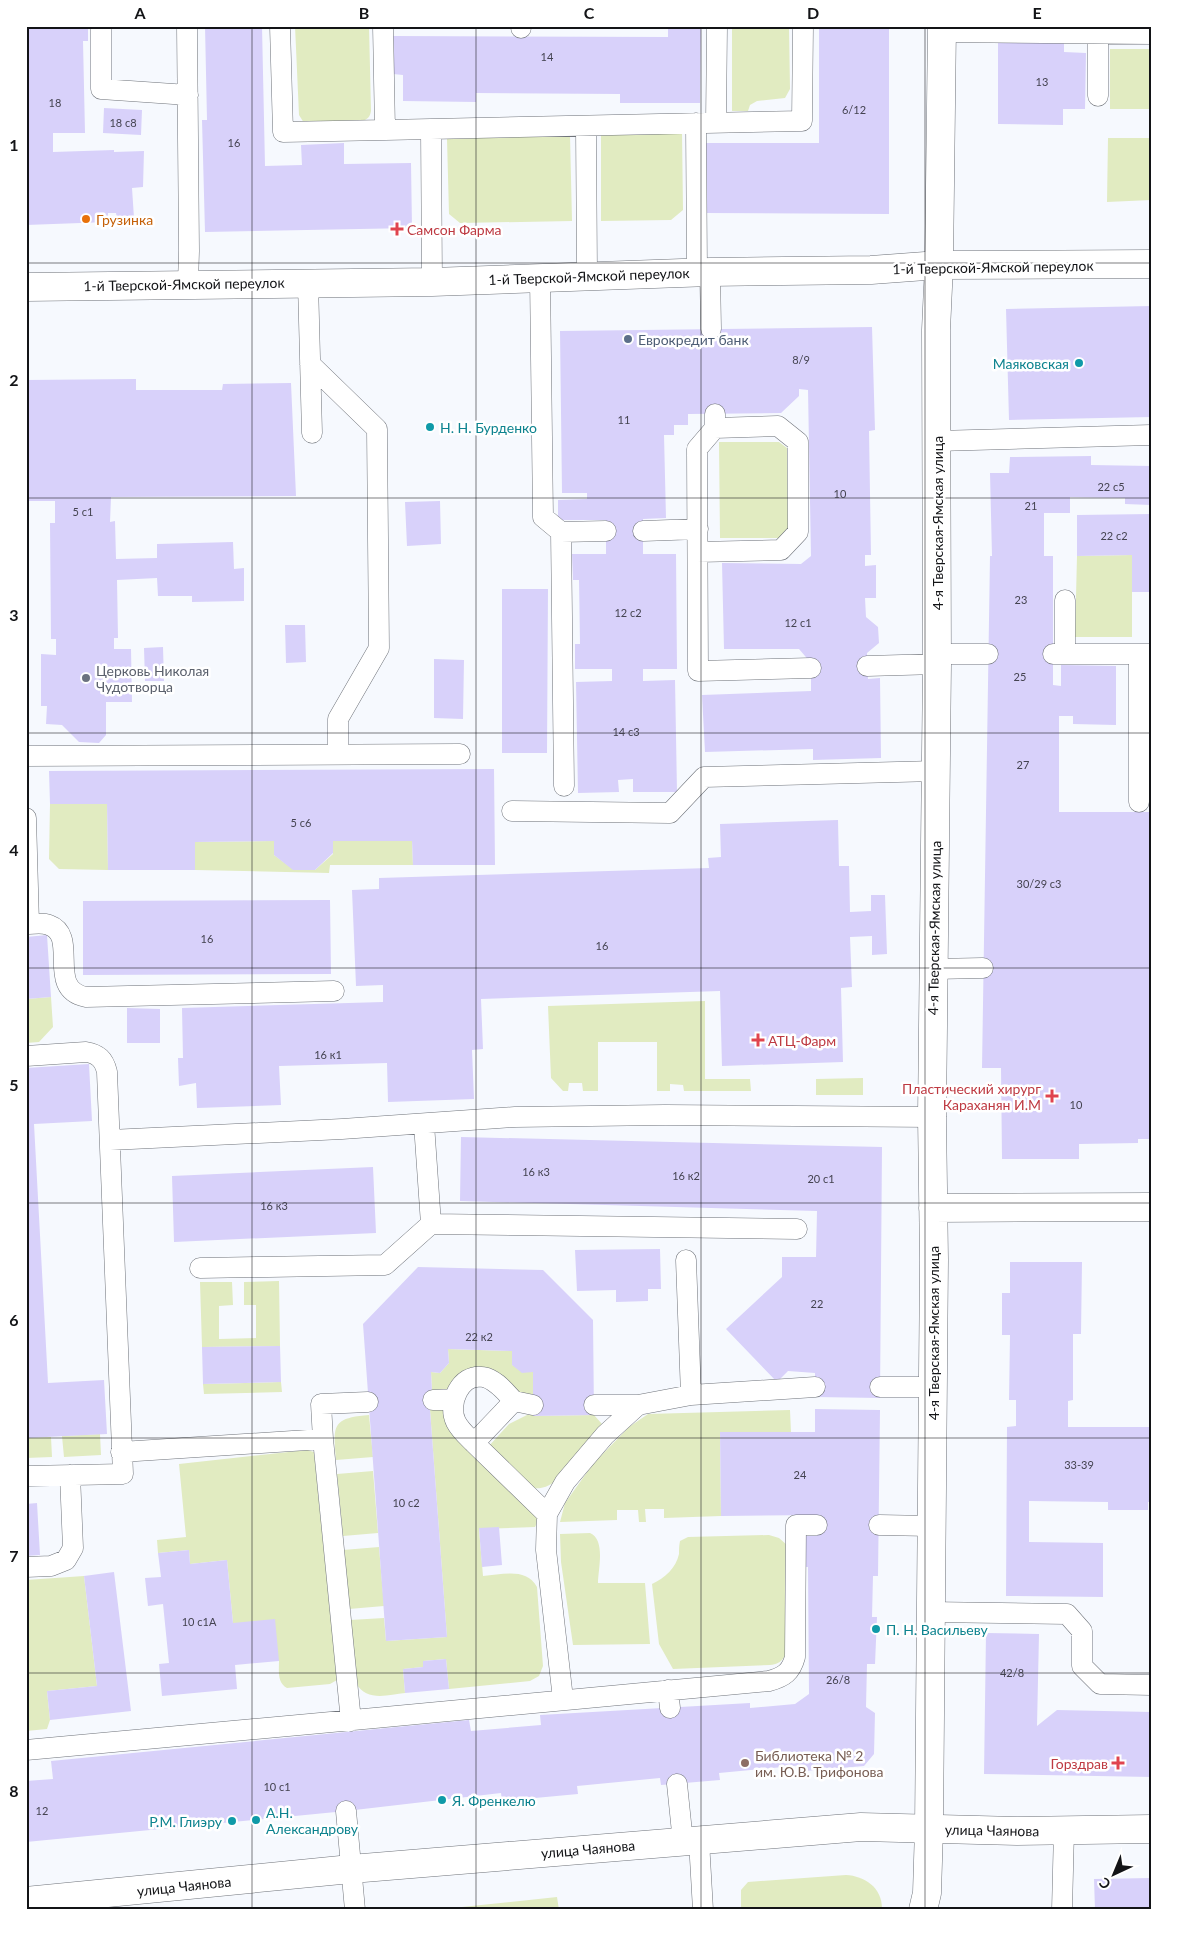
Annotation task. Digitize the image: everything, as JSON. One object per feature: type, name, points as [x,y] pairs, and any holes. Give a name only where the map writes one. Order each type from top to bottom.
[{"type":"street","name":"4-я Тверская-Ямская улица","points":[[923,1910],[927,1893],[929,1829],[933,969],[937,659],[936,330],[939,265],[942,29]]},
{"type":"street","name":"1-й Тверской-Ямской переулок","points":[[26,287],[432,282],[587,275],[871,270],[939,265],[1151,264]]},
{"type":"street","points":[[933,1208],[1151,1207]]},
{"type":"street","name":"улица Чаянова","points":[[26,1901],[351,1869],[860,1827],[1064,1830],[1151,1829]]},
{"type":"lane","points":[[100,26],[101,89],[188,95]]},
{"type":"lane","points":[[187,26],[188,284]]},
{"type":"lane","points":[[280,26],[283,132],[802,121],[803,26]]},
{"type":"lane","points":[[383,26],[385,130]]},
{"type":"lane","points":[[716,123],[717,26]]},
{"type":"lane","points":[[942,29],[1098,30],[1151,34]]},
{"type":"lane","points":[[1098,30],[1098,96]]},
{"type":"lane","points":[[696,123],[703,272],[712,328]]},
{"type":"lane","points":[[586,126],[587,275]]},
{"type":"lane","points":[[431,128],[432,282]]},
{"type":"lane","points":[[540,277],[543,517],[561,532],[606,531]]},
{"type":"lane","points":[[308,283],[312,433]]},
{"type":"lane","points":[[310,364],[377,429],[379,648],[338,719],[338,754]]},
{"type":"lane","points":[[698,552],[780,550],[798,532],[798,442],[778,426],[715,421],[698,448],[698,530],[698,552],[698,671],[811,668]]},
{"type":"lane","points":[[936,441],[1151,435]]},
{"type":"lane","points":[[643,531],[698,530]]},
{"type":"lane","points":[[561,532],[564,786]]},
{"type":"lane","points":[[1065,600],[1059,654],[1145,654],[1139,802]]},
{"type":"lane","points":[[867,666],[988,654]]},
{"type":"lane","points":[[26,756],[460,754]]},
{"type":"lane","points":[[512,812],[670,813],[704,777],[936,771]]},
{"type":"lane","points":[[26,818],[28,924],[49,924],[61,934],[68,986],[78,996],[334,991]]},
{"type":"lane","points":[[933,969],[983,968]]},
{"type":"lane","points":[[26,1056],[86,1052],[101,1058],[107,1072],[122,1474],[26,1476]]},
{"type":"lane","points":[[110,1140],[342,1129],[515,1117],[665,1115],[932,1117]]},
{"type":"lane","points":[[424,1124],[430,1224]]},
{"type":"lane","points":[[200,1268],[385,1265],[430,1224],[797,1229]]},
{"type":"lane","points":[[686,1260],[691,1395]]},
{"type":"lane","points":[[474,1443],[523,1403],[484,1377],[473,1378],[460,1387],[454,1399],[452,1411],[456,1422],[474,1443],[547,1514]]},
{"type":"lane","points":[[880,1387],[932,1387]]},
{"type":"lane","points":[[594,1405],[638,1405],[691,1395],[815,1388]]},
{"type":"lane","points":[[433,1400],[454,1399]]},
{"type":"lane","points":[[342,1725],[321,1404],[368,1402]]},
{"type":"lane","points":[[563,1699],[546,1550],[547,1514],[565,1482],[593,1448],[604,1435],[638,1405]]},
{"type":"lane","points":[[121,1452],[323,1439]]},
{"type":"lane","points":[[26,1568],[52,1566],[66,1560],[73,1548],[70,1475]]},
{"type":"lane","points":[[26,1750],[342,1725],[563,1699],[669,1699],[779,1679],[787,1674],[795,1657],[796,1525],[817,1525]]},
{"type":"lane","points":[[879,1525],[931,1526]]},
{"type":"lane","points":[[930,1612],[1066,1614],[1082,1631],[1082,1666],[1100,1684],[1151,1685]]},
{"type":"lane","points":[[677,1784],[691,1841],[703,1910]]},
{"type":"lane","points":[[346,1811],[355,1910]]},
{"type":"lane","points":[[1062,1910],[1064,1830]]},
{"type":"green space","points":[[295,26],[369,26],[371,111],[367,119],[362,121],[304,123],[299,115]]},
{"type":"green space","points":[[732,26],[789,26],[790,89],[785,98],[757,101],[750,105],[748,111],[732,111]]},
{"type":"green space","points":[[1110,49],[1151,49],[1151,109],[1110,109]]},
{"type":"green space","points":[[682,132],[683,210],[671,220],[601,221],[601,134]]},
{"type":"green space","points":[[570,135],[572,221],[460,223],[449,214],[447,139]]},
{"type":"green space","points":[[1108,138],[1151,138],[1151,200],[1107,202]]},
{"type":"green space","points":[[719,442],[779,442],[787,448],[788,529],[780,538],[720,538]]},
{"type":"green space","points":[[1132,555],[1132,637],[1075,637],[1077,556]]},
{"type":"green space","points":[[50,804],[107,804],[108,870],[59,869],[49,859]]},
{"type":"green space","points":[[274,841],[274,855],[293,869],[315,870],[333,854],[333,841],[412,841],[413,865],[330,865],[329,873],[195,870],[195,842]]},
{"type":"green space","points":[[51,997],[53,1027],[39,1042],[26,1043],[26,999]]},
{"type":"green space","points":[[705,1001],[705,1079],[750,1079],[751,1091],[684,1091],[683,1085],[670,1084],[670,1091],[657,1091],[657,1042],[598,1042],[598,1091],[583,1091],[582,1083],[569,1083],[568,1091],[563,1091],[551,1078],[548,1006]]},
{"type":"green space","points":[[863,1078],[863,1095],[816,1095],[816,1079]]},
{"type":"green space","points":[[279,1281],[280,1346],[202,1347],[200,1282],[232,1282],[233,1305],[219,1306],[219,1339],[256,1338],[256,1305],[244,1305],[244,1282]]},
{"type":"green space","points":[[448,1349],[512,1351],[512,1365],[533,1372],[533,1395],[520,1395],[475,1369],[447,1424],[453,1435],[539,1519],[535,1527],[479,1529],[483,1576],[520,1574],[527,1577],[537,1587],[543,1666],[539,1676],[530,1681],[449,1689],[446,1659],[423,1661],[423,1667],[403,1669],[405,1693],[385,1696],[371,1695],[360,1689],[356,1683],[350,1620],[384,1618],[386,1641],[447,1637],[430,1410],[433,1410],[431,1372],[440,1373],[449,1363]]},
{"type":"green space","points":[[281,1382],[282,1392],[204,1394],[203,1384]]},
{"type":"green space","points":[[790,1410],[791,1433],[720,1432],[721,1516],[664,1518],[664,1509],[645,1509],[646,1522],[639,1522],[638,1510],[617,1510],[617,1520],[560,1522],[565,1503],[593,1464],[629,1427],[648,1414]]},
{"type":"green space","points":[[533,1412],[533,1416],[594,1415],[602,1424],[554,1482],[539,1488],[533,1488],[488,1447],[509,1424]]},
{"type":"green space","points":[[369,1415],[373,1457],[336,1460],[335,1431],[338,1426],[348,1418]]},
{"type":"green space","points":[[100,1434],[101,1455],[64,1457],[62,1436]]},
{"type":"green space","points":[[51,1437],[52,1457],[26,1458],[26,1438]]},
{"type":"green space","points":[[307,1450],[314,1452],[337,1680],[330,1684],[287,1688],[280,1680],[279,1661],[233,1623],[227,1560],[190,1564],[189,1550],[158,1553],[157,1540],[186,1537],[179,1464]]},
{"type":"green space","points":[[373,1471],[378,1533],[343,1536],[337,1474]]},
{"type":"green space","points":[[590,1533],[595,1537],[600,1548],[598,1583],[645,1583],[650,1644],[573,1645],[561,1562],[560,1534]]},
{"type":"green space","points":[[769,1535],[779,1538],[787,1545],[789,1646],[783,1659],[778,1663],[770,1665],[673,1669],[659,1644],[652,1584],[665,1576],[673,1568],[678,1559],[680,1541],[688,1537]]},
{"type":"green space","points":[[379,1547],[384,1606],[349,1609],[343,1550]]},
{"type":"green space","points":[[84,1576],[97,1686],[47,1691],[50,1720],[47,1729],[26,1731],[26,1580]]},
{"type":"green space","points":[[846,1875],[860,1878],[872,1885],[882,1902],[882,1910],[741,1910],[741,1890],[748,1882]]},
{"type":"green space","points":[[557,1897],[559,1910],[433,1910]]},
{"type":"building","points":[[26,26],[88,26],[88,41],[83,41],[85,133],[53,133],[53,152],[144,151],[143,187],[132,188],[134,218],[117,219],[116,213],[108,213],[108,222],[26,225]]},
{"type":"building","points":[[205,26],[262,26],[265,166],[302,165],[301,145],[344,143],[344,164],[411,163],[412,228],[205,232],[202,120],[207,120]]},
{"type":"building","points":[[668,26],[701,26],[700,103],[620,103],[620,94],[476,93],[476,102],[403,101],[403,75],[393,74],[393,36],[668,37]]},
{"type":"building","points":[[819,26],[889,26],[889,214],[705,213],[705,143],[819,143]]},
{"type":"building","points":[[998,41],[1064,42],[1064,52],[1086,53],[1085,109],[1063,109],[1063,125],[998,124]]},
{"type":"building","points":[[104,108],[142,110],[141,135],[103,133]]},
{"type":"building","name":"Маяковская","points":[[1151,306],[1151,417],[1009,420],[1006,309]]},
{"type":"building","points":[[872,327],[875,430],[869,431],[871,555],[865,555],[865,566],[876,565],[876,598],[865,598],[866,617],[878,627],[879,643],[867,653],[867,666],[868,679],[880,678],[881,758],[813,760],[813,749],[705,752],[702,695],[811,691],[811,663],[799,649],[724,649],[722,563],[801,564],[811,556],[808,390],[799,389],[799,396],[781,413],[688,414],[688,425],[674,425],[674,435],[664,435],[666,518],[643,519],[643,554],[676,554],[677,669],[643,669],[643,681],[675,680],[677,792],[633,792],[633,779],[618,780],[619,792],[578,793],[576,682],[612,681],[612,669],[575,669],[575,644],[580,644],[579,580],[573,580],[572,554],[606,554],[606,520],[558,520],[558,500],[587,499],[587,493],[562,493],[560,331]]},
{"type":"building","points":[[136,379],[136,390],[222,390],[223,384],[291,383],[296,496],[111,497],[110,522],[115,521],[116,559],[157,558],[157,544],[233,542],[234,569],[244,568],[244,601],[192,602],[192,596],[158,596],[157,578],[117,580],[118,638],[114,638],[114,649],[131,649],[132,702],[106,702],[106,735],[99,743],[79,742],[62,725],[46,724],[47,706],[41,706],[41,654],[56,655],[56,639],[51,639],[50,523],[55,523],[55,501],[26,501],[26,380]]},
{"type":"building","points":[[1091,456],[1091,465],[1151,466],[1151,505],[1125,504],[1125,498],[1070,497],[1070,513],[1044,513],[1044,556],[1053,556],[1053,685],[1061,686],[1061,665],[1116,666],[1116,725],[1073,724],[1073,716],[1059,716],[1059,812],[1151,812],[1151,1139],[1138,1139],[1138,1143],[1079,1144],[1079,1159],[1002,1159],[1001,1068],[982,1068],[990,556],[992,556],[990,473],[1009,473],[1010,457]]},
{"type":"building","points":[[440,501],[441,544],[407,546],[405,502]]},
{"type":"building","points":[[1151,514],[1151,592],[1132,592],[1132,555],[1077,556],[1077,515]]},
{"type":"building","points":[[502,589],[548,589],[547,753],[502,753]]},
{"type":"building","points":[[285,625],[305,625],[306,662],[286,663]]},
{"type":"building","points":[[163,647],[164,681],[145,681],[144,648]]},
{"type":"building","points":[[434,659],[464,660],[463,719],[434,718]]},
{"type":"building","points":[[494,769],[495,865],[413,865],[412,841],[333,841],[333,853],[315,870],[293,870],[274,855],[274,841],[195,842],[195,870],[108,870],[107,804],[50,804],[49,771]]},
{"type":"building","points":[[838,820],[839,866],[849,866],[850,912],[871,911],[871,895],[885,895],[887,954],[872,955],[872,936],[850,937],[852,987],[841,988],[843,1062],[722,1066],[720,991],[481,999],[483,1049],[472,1050],[474,1099],[388,1102],[387,1063],[279,1066],[281,1105],[197,1108],[196,1083],[179,1086],[178,1058],[183,1058],[182,1008],[383,1002],[383,985],[356,986],[352,890],[379,889],[379,878],[709,868],[708,858],[721,857],[720,824]]},
{"type":"building","points":[[330,900],[331,974],[83,975],[83,901]]},
{"type":"building","points":[[47,935],[51,997],[26,999],[26,937]]},
{"type":"building","points":[[127,1008],[160,1009],[160,1043],[127,1043]]},
{"type":"building","points":[[89,1064],[92,1121],[34,1124],[48,1383],[104,1380],[107,1434],[26,1438],[26,1068]]},
{"type":"building","points":[[461,1137],[882,1147],[880,1398],[815,1397],[815,1373],[788,1371],[777,1382],[726,1329],[782,1277],[782,1257],[816,1257],[817,1211],[460,1201]]},
{"type":"building","points":[[373,1167],[376,1233],[174,1242],[172,1176]]},
{"type":"building","points":[[660,1249],[661,1289],[648,1289],[648,1301],[616,1302],[616,1290],[577,1291],[575,1250]]},
{"type":"building","points":[[1010,1262],[1082,1262],[1081,1334],[1073,1334],[1073,1400],[1068,1401],[1068,1427],[1151,1427],[1151,1502],[1148,1502],[1148,1510],[1108,1510],[1108,1502],[1029,1501],[1029,1542],[1103,1543],[1103,1597],[1006,1596],[1007,1427],[1016,1426],[1016,1400],[1009,1400],[1010,1335],[1002,1335],[1002,1293],[1010,1293]]},
{"type":"building","points":[[418,1267],[543,1270],[593,1320],[594,1415],[533,1416],[533,1372],[522,1373],[512,1365],[512,1351],[448,1349],[449,1363],[440,1373],[431,1372],[433,1410],[430,1410],[447,1637],[386,1641],[363,1324]]},
{"type":"building","points":[[280,1346],[281,1382],[203,1384],[202,1347]]},
{"type":"building","points":[[815,1409],[880,1410],[878,1576],[873,1576],[872,1617],[877,1617],[875,1664],[867,1664],[866,1707],[875,1713],[874,1754],[864,1766],[805,1771],[804,1765],[719,1773],[720,1780],[661,1785],[660,1778],[577,1786],[578,1794],[502,1801],[501,1793],[346,1811],[26,1842],[26,1781],[53,1779],[51,1761],[469,1720],[471,1731],[541,1725],[540,1715],[750,1703],[750,1708],[795,1704],[809,1694],[808,1567],[804,1567],[804,1536],[817,1536],[817,1515],[721,1516],[720,1432],[815,1432]]},
{"type":"building","points":[[37,1503],[40,1555],[26,1556],[26,1504]]},
{"type":"building","points":[[499,1527],[502,1565],[482,1567],[479,1528]]},
{"type":"building","points":[[189,1550],[190,1564],[227,1560],[233,1623],[275,1619],[279,1661],[235,1665],[237,1689],[162,1696],[159,1664],[169,1663],[163,1604],[148,1606],[145,1578],[161,1577],[158,1553]]},
{"type":"building","points":[[114,1572],[131,1711],[50,1720],[47,1691],[97,1686],[84,1576]]},
{"type":"building","points":[[986,1633],[1039,1634],[1037,1726],[1057,1710],[1151,1712],[1151,1777],[984,1774]]},
{"type":"building","points":[[446,1659],[449,1689],[405,1693],[403,1669],[423,1667],[423,1661]]},
{"type":"building","points":[[1151,1878],[1151,1910],[1095,1910],[1094,1879]]},
{"type":"place","name":"Грузинка","points":[[86,219]]},
{"type":"place","name":"Самсон Фарма","points":[[397,229]]},
{"type":"place","name":"Еврокредит банк","points":[[628,339]]},
{"type":"place","name":"Маяковская","points":[[1079,363]]},
{"type":"place","name":"Н. Н. Бурденко","points":[[430,427]]},
{"type":"place","name":"Церковь Николая Чудотворца","points":[[86,678]]},
{"type":"place","name":"АТЦ-Фарм","points":[[758,1040]]},
{"type":"place","name":"Пластический хирург Караханян И.М","points":[[1052,1096]]},
{"type":"place","name":"П. Н. Васильеву","points":[[876,1629]]},
{"type":"place","name":"Библиотека № 2 им. Ю.В. Трифонова","points":[[745,1763]]},
{"type":"place","name":"Горздрав","points":[[1118,1763]]},
{"type":"place","name":"Я. Френкелю","points":[[442,1800]]},
{"type":"place","name":"А.Н. Александрову","points":[[256,1820]]},
{"type":"place","name":"Р.М. Глиэру","points":[[232,1821]]}]
